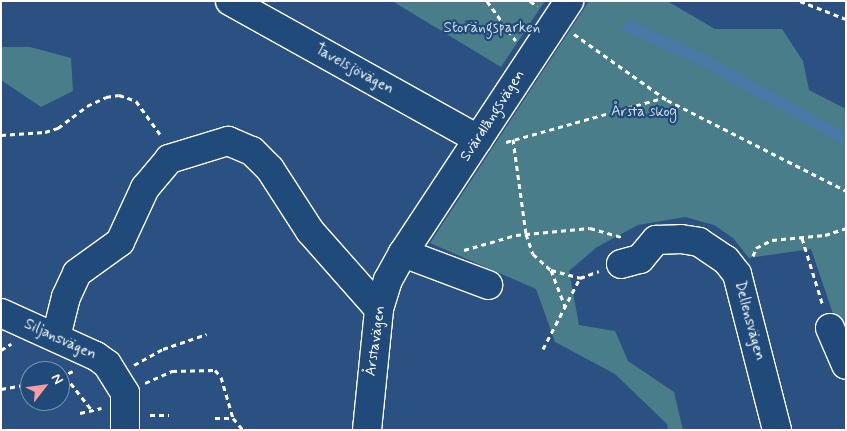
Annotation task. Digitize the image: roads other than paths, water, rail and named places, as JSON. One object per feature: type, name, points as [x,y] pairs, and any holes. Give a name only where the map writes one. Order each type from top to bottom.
[{"type":"street","name":"Tavelsjövägen","points":[[230,1],[478,139]]},
{"type":"street","name":"Svärdlångsvägen","points":[[410,242],[563,11]]},
{"type":"street","points":[[56,337],[66,297],[77,273],[120,242],[145,188],[169,159],[228,141],[252,151],[270,169],[310,231],[379,309]]},
{"type":"street","name":"Dellensvägen","points":[[621,264],[640,258],[656,240],[699,242],[726,260],[736,274],[777,430]]},
{"type":"street","points":[[410,242],[488,285]]},
{"type":"street","name":"Årstavägen","points":[[367,430],[379,309],[388,280],[410,242]]},
{"type":"street","name":"Siljansvägen","points":[[1,313],[96,356],[120,384],[126,430]]},
{"type":"street","points":[[830,328],[846,365]]},
{"type":"water","points":[[628,19],[708,56],[846,133],[846,146],[700,65],[621,30]]},
{"type":"park label","name":"Storängsparken","points":[[492,29]]},
{"type":"park label","name":"Årsta skog","points":[[644,113]]}]
